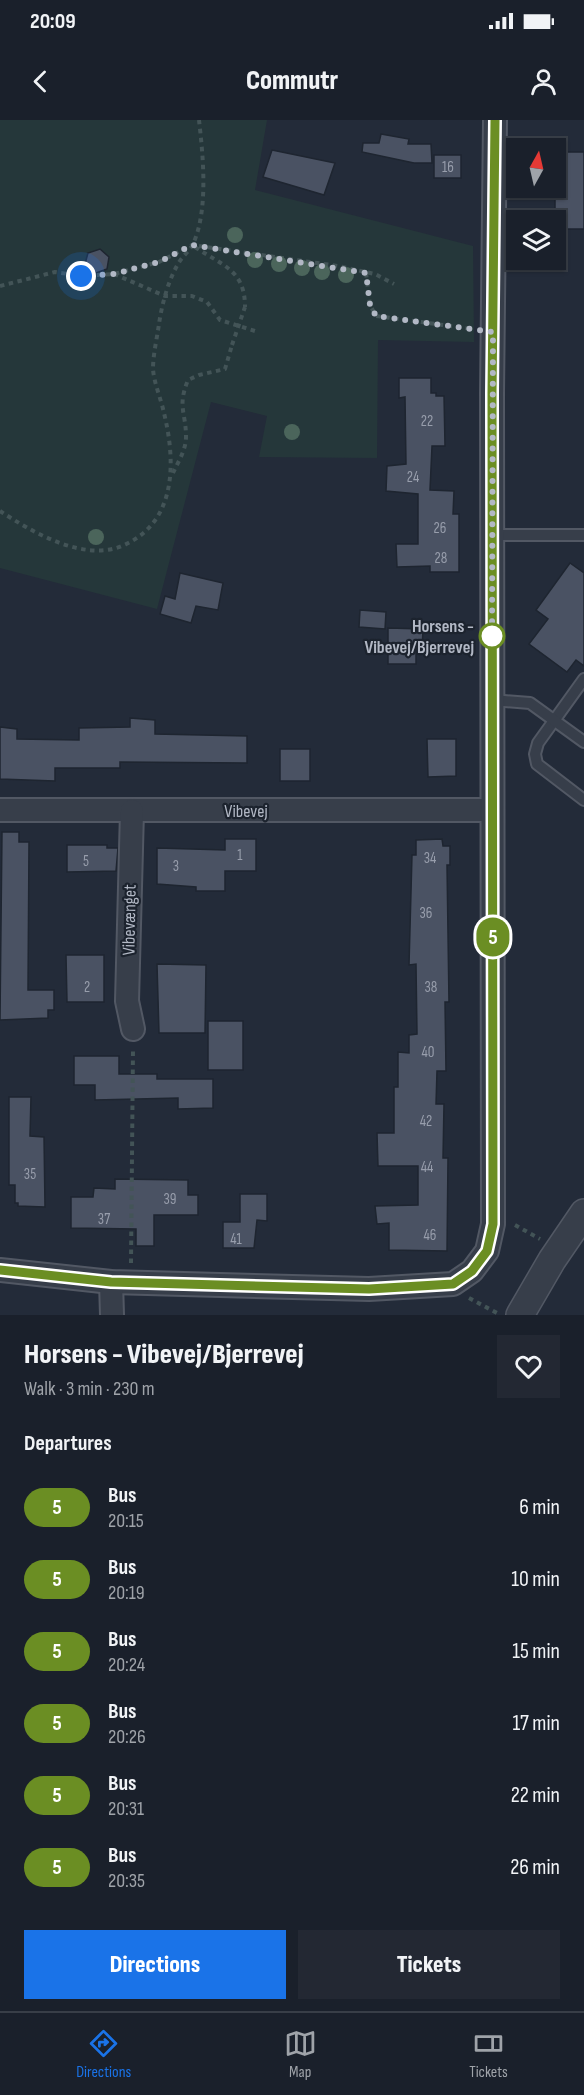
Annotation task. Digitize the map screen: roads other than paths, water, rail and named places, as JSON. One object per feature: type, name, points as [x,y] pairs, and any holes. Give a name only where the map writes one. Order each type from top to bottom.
[{"type":"street","points":[[0,1270],[121,1282],[369,1289],[453,1284],[472,1271],[487,1251],[493,1224],[492,535],[495,120]]},
{"type":"street","name":"Vibevej","points":[[0,810],[492,810]]},
{"type":"street","name":"Vibevænget","points":[[132,811],[127,1000],[133,1029]]},
{"type":"street","points":[[520,1315],[559,1249],[584,1213]]},
{"type":"street","points":[[112,1315],[121,1282]]},
{"type":"lane","points":[[492,535],[584,535]]},
{"type":"lane","points":[[584,678],[538,743],[535,760],[537,764],[584,800]]},
{"type":"lane","points":[[492,700],[530,703],[584,742]]},
{"type":"place","name":"Horsens - Vibevej/Bjerrevej","points":[[492,636]]}]
